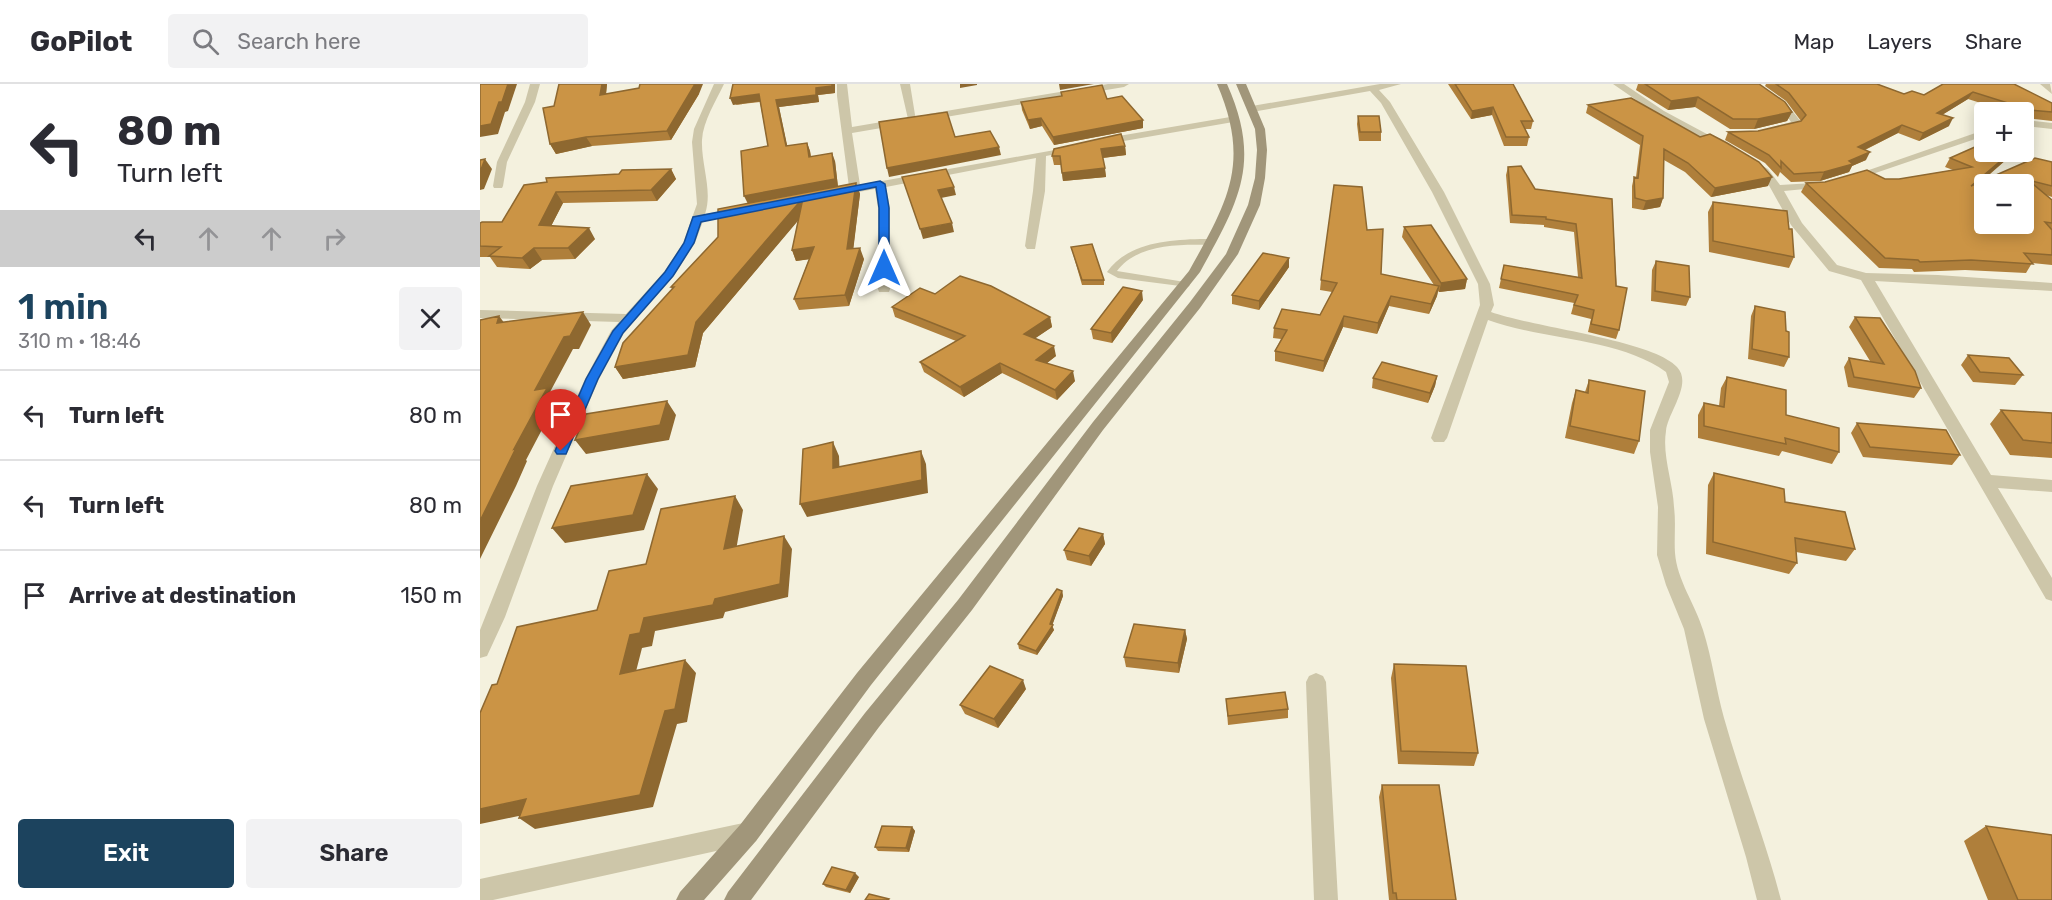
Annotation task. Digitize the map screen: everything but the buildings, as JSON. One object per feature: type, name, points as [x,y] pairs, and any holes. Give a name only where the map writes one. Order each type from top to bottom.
[{"type":"main road","points":[[688,900],[747,833],[871,670],[1185,285],[1211,242],[1225,213],[1240,167],[1236,119],[1222,84]]},
{"type":"main road","points":[[736,900],[1232,254],[1254,205],[1260,178],[1262,150],[1260,129],[1241,84]]},
{"type":"street","points":[[498,186],[496,163],[530,102],[535,84]]},
{"type":"street","points":[[480,650],[496,617],[545,486],[592,379],[618,331],[669,274],[689,243],[703,204],[699,129],[719,84]]},
{"type":"street","points":[[842,84],[840,94],[846,114],[855,189]]},
{"type":"street","points":[[905,84],[914,119]]},
{"type":"street","points":[[847,131],[1124,84]]},
{"type":"street","points":[[1252,109],[1396,84]]},
{"type":"street","points":[[1618,84],[1661,113],[1707,135],[1767,173],[1779,188],[1781,199],[1798,226],[1825,255],[1833,268],[1866,277],[1938,279],[2052,287]]},
{"type":"street","points":[[1751,84],[1786,108],[1796,122],[1794,125],[1762,132]]},
{"type":"street","points":[[2045,84],[2052,91]]},
{"type":"street","points":[[1372,88],[1385,102],[1438,192],[1484,284],[1487,297],[1484,314],[1439,438]]},
{"type":"street","points":[[821,196],[1041,155],[1129,136],[1236,119]]},
{"type":"street","points":[[2034,124],[2052,126]]},
{"type":"street","points":[[1707,135],[1725,135]]},
{"type":"street","points":[[1779,188],[1820,186],[1839,182],[1974,136]]},
{"type":"street","points":[[1031,246],[1039,191],[1041,155]]},
{"type":"street","points":[[880,184],[884,208],[884,289]]},
{"type":"street","points":[[697,219],[753,209]]},
{"type":"street","points":[[1866,277],[2052,594]]},
{"type":"street","points":[[480,314],[631,318]]},
{"type":"street","points":[[1484,314],[1511,324],[1587,339],[1641,353],[1672,370],[1676,382],[1658,430],[1658,452],[1666,507],[1666,555],[1674,585],[1693,629],[1714,719],[1758,857],[1769,900]]},
{"type":"street","points":[[1987,481],[2052,486]]},
{"type":"street","points":[[1316,682],[1326,900]]},
{"type":"street","points":[[480,891],[747,833]]},
{"type":"lane","points":[[1185,285],[1118,275],[1112,272],[1116,262],[1131,254],[1186,241],[1211,242]]},
{"type":"route","points":[[561,451],[592,379],[618,331],[669,274],[689,243],[697,219],[880,184],[884,208],[884,268]]}]
